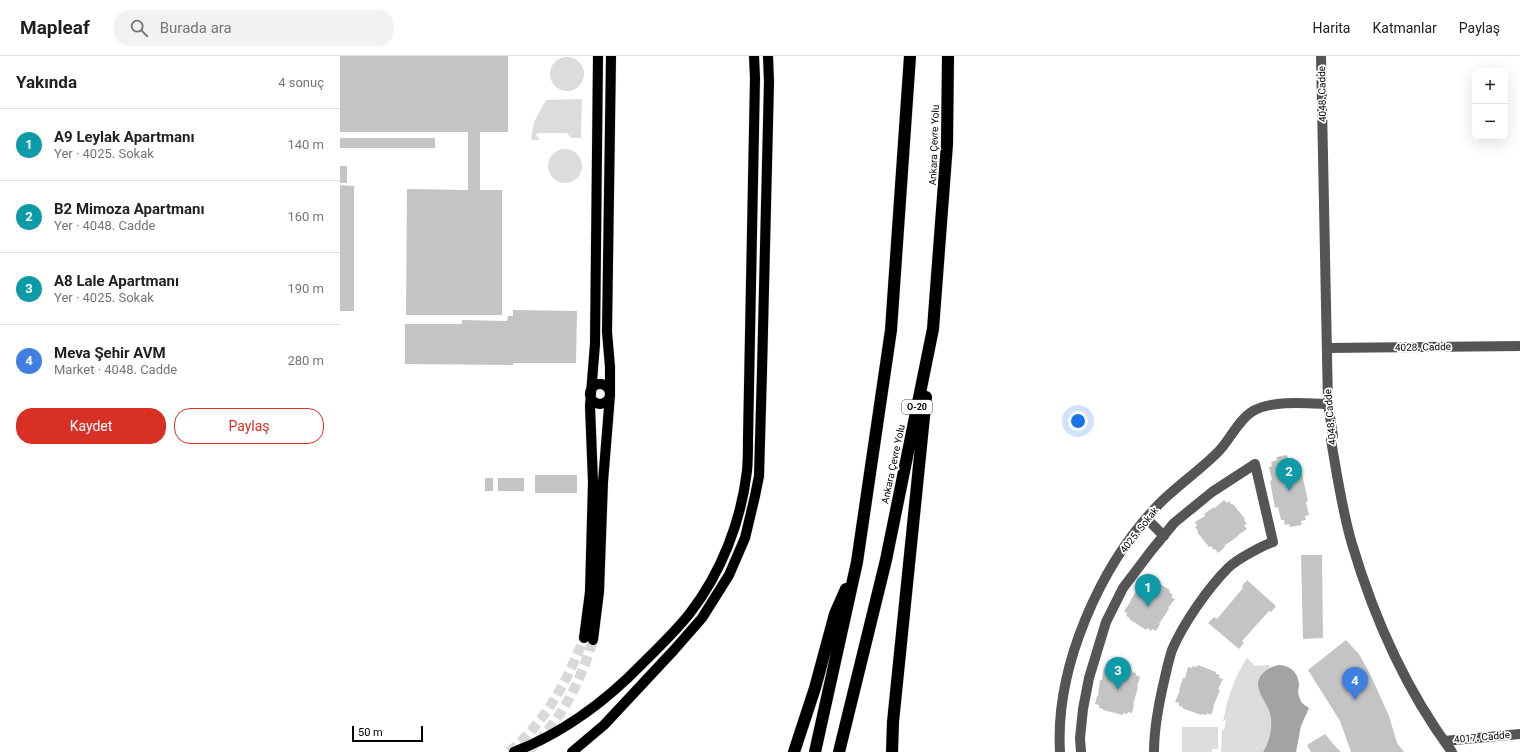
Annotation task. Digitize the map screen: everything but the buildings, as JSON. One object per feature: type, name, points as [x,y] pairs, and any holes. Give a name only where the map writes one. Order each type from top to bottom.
[{"type":"highway","name":"Ankara Çevre Yolu","points":[[815,752],[857,562],[891,330],[910,56]]},
{"type":"highway","name":"Ankara Çevre Yolu","points":[[840,752],[886,560],[933,329],[947,144],[948,56]]},
{"type":"highway","points":[[892,752],[893,722],[933,329]]},
{"type":"highway","points":[[794,752],[815,688],[835,614],[857,562]]},
{"type":"main road","points":[[598,56],[596,344],[590,393],[593,482],[588,639],[599,592],[603,482],[610,394],[607,324],[611,56]]},
{"type":"main road","points":[[514,752],[538,741],[583,715],[612,693],[636,670],[679,626],[699,600],[721,560],[733,533],[745,485],[748,454],[755,78],[754,56]]},
{"type":"main road","points":[[572,752],[604,725],[699,622],[729,575],[745,538],[756,496],[759,476],[769,82],[768,56]]},
{"type":"main road","points":[[590,393],[594,401],[599,404],[605,402],[610,394]]},
{"type":"street","name":"4048. Cadde","points":[[1321,56],[1328,404],[1333,436],[1331,440],[1339,491],[1352,543],[1369,595],[1397,661],[1422,706],[1452,752]]},
{"type":"street","name":"4028. Cadde","points":[[1327,348],[1520,346]]},
{"type":"street","name":"4025. Sokak","points":[[1060,752],[1062,712],[1067,678],[1074,651],[1088,612],[1101,585],[1113,564],[1134,534],[1158,505],[1218,452],[1240,423],[1252,411],[1270,404],[1328,404]]},
{"type":"street","points":[[1081,752],[1080,738],[1083,708],[1089,678],[1106,622],[1123,588],[1136,569],[1174,523],[1212,492],[1255,464],[1273,542],[1265,545],[1229,567],[1210,589],[1182,629],[1172,651],[1160,696],[1154,732],[1154,752]]},
{"type":"street","points":[[1147,519],[1164,536]]},
{"type":"street","name":"4017. Cadde","points":[[1444,741],[1520,734]]},
{"type":"shaded area","points":[[564,57],[570,57],[579,62],[583,68],[583,80],[579,86],[570,91],[564,91],[555,86],[550,77],[550,71],[555,62]]},
{"type":"shaded area","points":[[582,99],[581,138],[571,138],[567,133],[538,133],[536,135],[540,140],[532,140],[531,138],[534,122],[546,100]]},
{"type":"shaded area","points":[[568,149],[575,151],[580,156],[582,166],[580,176],[575,181],[562,183],[555,181],[550,176],[548,163],[550,156],[555,151]]},
{"type":"shaded area","points":[[1247,658],[1255,666],[1269,665],[1270,667],[1262,673],[1258,685],[1271,719],[1270,736],[1263,752],[1221,752],[1222,728],[1224,731],[1226,719],[1223,722],[1227,705],[1235,681]]},
{"type":"shaded area","points":[[1280,665],[1291,669],[1295,673],[1299,684],[1298,693],[1302,703],[1309,708],[1301,726],[1296,752],[1263,752],[1270,736],[1271,719],[1269,711],[1259,690],[1258,680],[1263,673],[1271,667]]},
{"type":"shaded area","points":[[1182,727],[1218,727],[1218,749],[1212,749],[1212,752],[1182,752]]},
{"type":"tunnel","points":[[509,752],[534,728],[545,714],[563,685],[584,638]]},
{"type":"tunnel","points":[[527,752],[550,728],[568,701],[582,671],[593,640]]},
{"type":"place","name":"B2 Mimoza Apartmanı","points":[[1289,491]]},
{"type":"place","name":"A9 Leylak Apartmanı","points":[[1148,607]]},
{"type":"place","name":"A8 Lale Apartmanı","points":[[1118,690]]},
{"type":"place","name":"Meva Şehir AVM","points":[[1355,700]]}]
